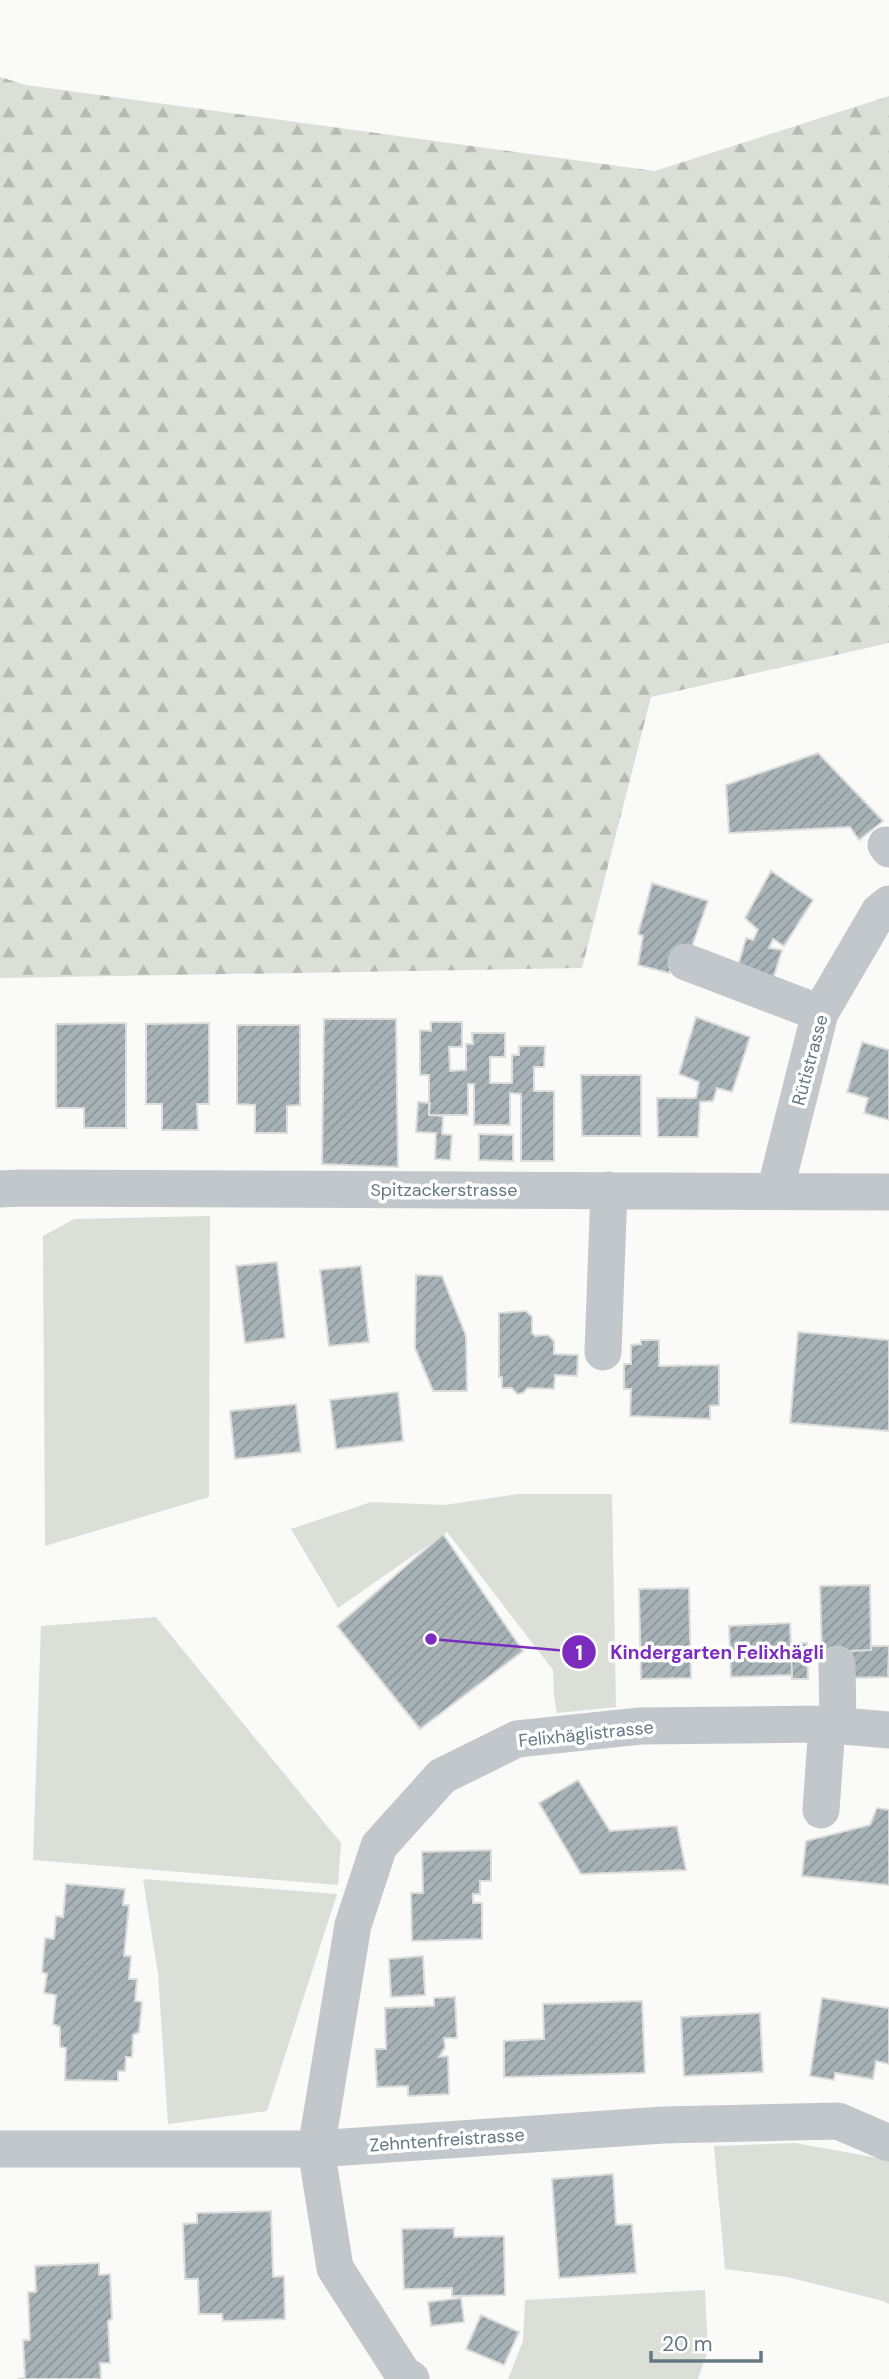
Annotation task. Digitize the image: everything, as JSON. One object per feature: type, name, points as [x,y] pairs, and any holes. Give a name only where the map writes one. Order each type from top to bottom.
[{"type":"street","name":"Rütistrasse","points":[[775,1191],[820,1013],[879,912],[889,904]]},
{"type":"street","points":[[685,962],[820,1013]]},
{"type":"street","name":"Spitzackerstrasse","points":[[0,1189],[889,1192]]},
{"type":"street","points":[[603,1352],[609,1191]]},
{"type":"street","points":[[821,1810],[833,1725],[837,1664]]},
{"type":"street","name":"Felixhäglistrasse","points":[[411,2379],[402,2374],[335,2268],[316,2149],[353,1925],[379,1846],[442,1776],[517,1739],[640,1726],[833,1725],[889,1730]]},
{"type":"street","name":"Zehntenfreistrasse","points":[[0,2149],[316,2149],[663,2125],[838,2121],[889,2143]]},
{"type":"green space","points":[[0,77],[26,85],[655,171],[889,96],[889,643],[651,697],[582,968],[0,978]]},
{"type":"green space","points":[[210,1216],[209,1497],[45,1546],[43,1236],[74,1219]]},
{"type":"green space","points":[[518,1494],[612,1494],[616,1707],[557,1713],[553,1670],[447,1532],[338,1608],[291,1529],[371,1502],[445,1505]]},
{"type":"green space","points":[[156,1617],[341,1843],[338,1885],[33,1860],[41,1626]]},
{"type":"green space","points":[[143,1879],[337,1894],[267,2111],[168,2124],[158,1974]]},
{"type":"green space","points":[[795,2143],[889,2160],[889,2304],[787,2277],[725,2269],[714,2146]]},
{"type":"green space","points":[[705,2290],[708,2350],[698,2379],[508,2379],[523,2341],[525,2300]]},
{"type":"building","points":[[818,753],[883,821],[859,840],[850,827],[729,833],[726,785]]},
{"type":"building","points":[[771,871],[813,900],[784,946],[773,939],[769,948],[782,950],[773,979],[737,970],[746,938],[753,940],[758,930],[745,918]]},
{"type":"building","points":[[652,883],[708,901],[690,952],[677,947],[669,973],[638,965],[643,936],[638,934]]},
{"type":"building","points":[[696,1017],[750,1037],[732,1092],[717,1088],[713,1101],[700,1102],[698,1137],[658,1137],[657,1098],[696,1098],[699,1082],[679,1074]]},
{"type":"building","points":[[324,1019],[396,1019],[398,1167],[322,1164]]},
{"type":"building","points":[[431,1022],[462,1022],[462,1047],[449,1047],[450,1071],[466,1070],[466,1044],[473,1044],[472,1033],[505,1033],[505,1057],[490,1057],[490,1083],[512,1083],[512,1055],[519,1055],[519,1046],[545,1046],[544,1067],[534,1067],[534,1091],[554,1091],[554,1161],[521,1161],[521,1094],[510,1093],[510,1125],[474,1125],[474,1084],[468,1084],[468,1115],[429,1115],[429,1075],[420,1075],[420,1030],[431,1031]]},
{"type":"building","points":[[126,1023],[126,1128],[84,1128],[84,1108],[56,1108],[56,1024]]},
{"type":"building","points":[[209,1023],[209,1104],[197,1104],[198,1130],[162,1130],[162,1104],[146,1104],[146,1024]]},
{"type":"building","points":[[237,1025],[300,1025],[300,1105],[287,1106],[287,1133],[255,1133],[255,1105],[237,1104]]},
{"type":"building","points":[[862,1042],[889,1050],[889,1120],[864,1113],[868,1098],[847,1092]]},
{"type":"building","points":[[581,1075],[641,1075],[641,1136],[582,1136]]},
{"type":"building","points":[[418,1102],[430,1103],[429,1115],[443,1116],[442,1134],[452,1135],[450,1160],[435,1159],[436,1133],[416,1132]]},
{"type":"building","points":[[479,1134],[513,1135],[513,1161],[479,1160]]},
{"type":"building","points":[[277,1262],[285,1338],[245,1343],[236,1266]]},
{"type":"building","points":[[361,1266],[369,1342],[329,1346],[320,1270]]},
{"type":"building","points":[[416,1275],[442,1276],[466,1336],[467,1391],[433,1391],[415,1348]]},
{"type":"building","points":[[526,1311],[532,1317],[532,1333],[535,1336],[548,1335],[554,1341],[554,1354],[578,1355],[577,1376],[555,1375],[554,1389],[528,1388],[517,1394],[512,1388],[502,1388],[502,1377],[499,1377],[499,1313]]},
{"type":"building","points":[[798,1332],[889,1340],[889,1431],[790,1423]]},
{"type":"building","points":[[641,1340],[659,1340],[659,1366],[719,1365],[719,1405],[710,1406],[710,1419],[630,1416],[631,1389],[624,1389],[624,1364],[631,1364],[631,1345],[641,1344]]},
{"type":"building","points":[[398,1392],[403,1441],[336,1449],[330,1400]]},
{"type":"building","points":[[296,1404],[301,1452],[235,1459],[230,1411]]},
{"type":"building","points":[[443,1534],[523,1651],[420,1729],[337,1626]]},
{"type":"building","points":[[870,1585],[871,1650],[822,1652],[820,1586]]},
{"type":"building","points":[[689,1588],[691,1678],[641,1679],[639,1589]]},
{"type":"building","points":[[790,1623],[792,1675],[731,1677],[729,1626]]},
{"type":"building","points":[[791,1643],[807,1643],[808,1679],[792,1679]]},
{"type":"building","points":[[872,1646],[889,1646],[888,1677],[851,1678],[851,1651],[871,1650]]},
{"type":"building","points":[[578,1780],[610,1831],[677,1826],[686,1870],[581,1874],[539,1803]]},
{"type":"building","points":[[877,1808],[889,1810],[889,1885],[802,1876],[806,1841],[870,1825]]},
{"type":"building","points":[[491,1850],[491,1881],[480,1881],[480,1894],[473,1894],[473,1903],[482,1903],[482,1939],[412,1941],[411,1893],[423,1893],[422,1852]]},
{"type":"building","points":[[66,1884],[125,1889],[123,1905],[129,1905],[124,1956],[131,1956],[129,1979],[137,1979],[135,2001],[142,2002],[139,2032],[133,2035],[132,2057],[126,2057],[125,2071],[118,2071],[118,2081],[65,2080],[66,2048],[60,2047],[60,2027],[53,2024],[56,1995],[44,1993],[47,1974],[42,1972],[45,1938],[54,1939],[56,1916],[63,1917]]},
{"type":"building","points":[[423,1956],[425,1995],[391,1997],[389,1959]]},
{"type":"building","points":[[455,1997],[457,2038],[444,2038],[445,2048],[439,2057],[448,2056],[449,2094],[408,2096],[408,2086],[377,2087],[375,2049],[386,2049],[385,2008],[434,2006],[434,1998]]},
{"type":"building","points":[[822,1998],[889,2008],[889,2064],[876,2061],[873,2079],[835,2073],[834,2080],[810,2076]]},
{"type":"building","points":[[642,2001],[645,2073],[504,2077],[504,2041],[544,2039],[543,2004]]},
{"type":"building","points":[[760,2013],[763,2072],[684,2076],[681,2017]]},
{"type":"building","points":[[613,2174],[616,2225],[632,2224],[636,2273],[559,2278],[552,2179]]},
{"type":"building","points":[[271,2211],[273,2277],[284,2276],[285,2319],[223,2321],[222,2314],[199,2314],[198,2279],[185,2279],[183,2224],[197,2223],[197,2213]]},
{"type":"building","points":[[454,2228],[454,2237],[504,2236],[505,2295],[452,2296],[452,2288],[404,2289],[402,2229]]},
{"type":"building","points":[[99,2263],[99,2275],[110,2274],[112,2319],[108,2321],[110,2363],[100,2363],[101,2379],[18,2379],[25,2378],[23,2340],[30,2340],[28,2292],[36,2292],[35,2266]]},
{"type":"building","points":[[461,2298],[464,2322],[431,2326],[428,2302]]},
{"type":"building","points":[[481,2315],[519,2332],[504,2365],[466,2349]]},
{"type":"place","name":"Kindergarten Felixhägli","points":[[431,1639]]}]
